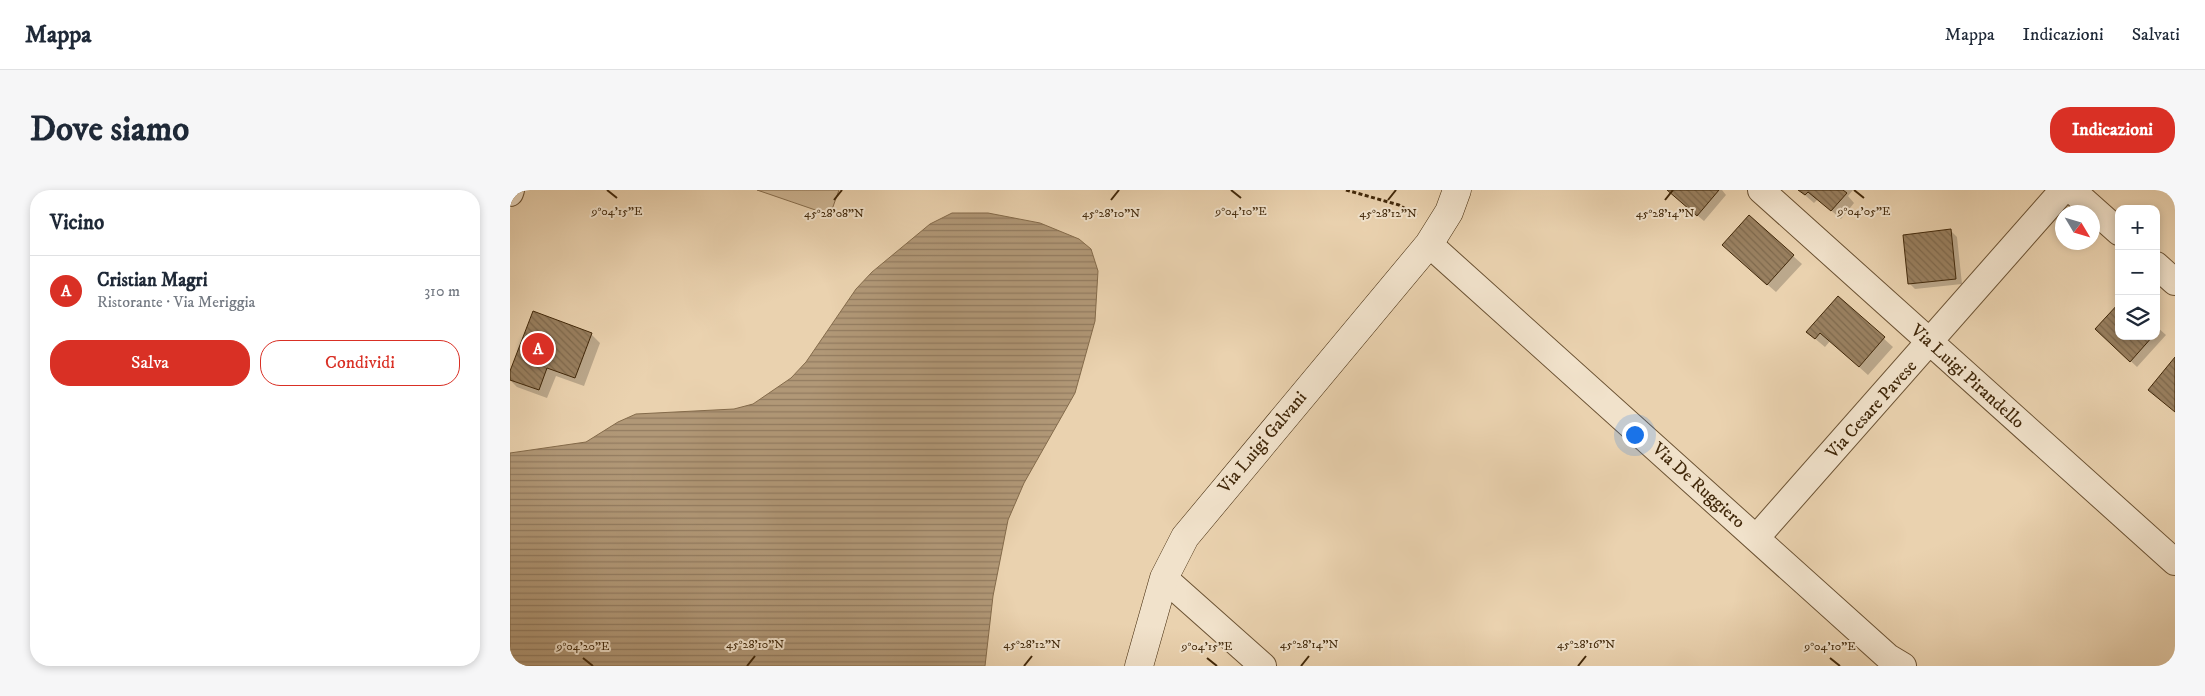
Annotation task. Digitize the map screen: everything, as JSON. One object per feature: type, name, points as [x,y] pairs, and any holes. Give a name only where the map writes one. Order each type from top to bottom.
[{"type":"street","points":[[1434,236],[1446,190]]},
{"type":"street","name":"Via Luigi Galvani","points":[[1139,666],[1164,578],[1174,554],[1196,522],[1434,236],[1449,212],[1457,190]]},
{"type":"street","name":"Via Luigi Pirandello","points":[[1761,190],[2175,562]]},
{"type":"street","name":"Via Cesare Pavese","points":[[1757,537],[1931,343],[2064,190]]},
{"type":"street","points":[[2072,190],[2115,228]]},
{"type":"street","name":"Via De Ruggiero","points":[[1434,236],[1757,537],[1888,656],[1902,666]]},
{"type":"street","points":[[2160,269],[2175,282]]},
{"type":"street","points":[[1164,578],[1263,666]]},
{"type":"path","points":[[1346,190],[1400,204],[1434,236]]},
{"type":"shaded area","points":[[757,190],[839,190],[830,215]]},
{"type":"shaded area","points":[[952,213],[988,213],[1040,223],[1079,239],[1091,249],[1098,271],[1095,321],[1075,393],[1024,483],[1008,520],[993,596],[985,666],[510,666],[510,453],[586,442],[618,422],[636,414],[734,409],[753,404],[791,378],[806,362],[856,289],[872,272],[930,224]]},
{"type":"building","points":[[1667,190],[1719,190],[1697,216]]},
{"type":"building","points":[[1798,190],[1843,190],[1847,193],[1831,211],[1808,192],[1805,195]]},
{"type":"building","points":[[1749,215],[1794,255],[1767,285],[1722,245]]},
{"type":"building","points":[[1951,229],[1956,279],[1908,284],[1903,235]]},
{"type":"building","points":[[1838,296],[1885,337],[1859,367],[1820,333],[1815,339],[1806,332]]},
{"type":"building","points":[[2115,307],[2115,340],[2149,340],[2130,362],[2095,329]]},
{"type":"building","points":[[533,311],[592,333],[575,378],[547,368],[539,390],[510,380],[510,371]]},
{"type":"building","points":[[2175,357],[2175,412],[2148,390]]},
{"type":"place","name":"Cristian Magri","points":[[538,349]]}]
